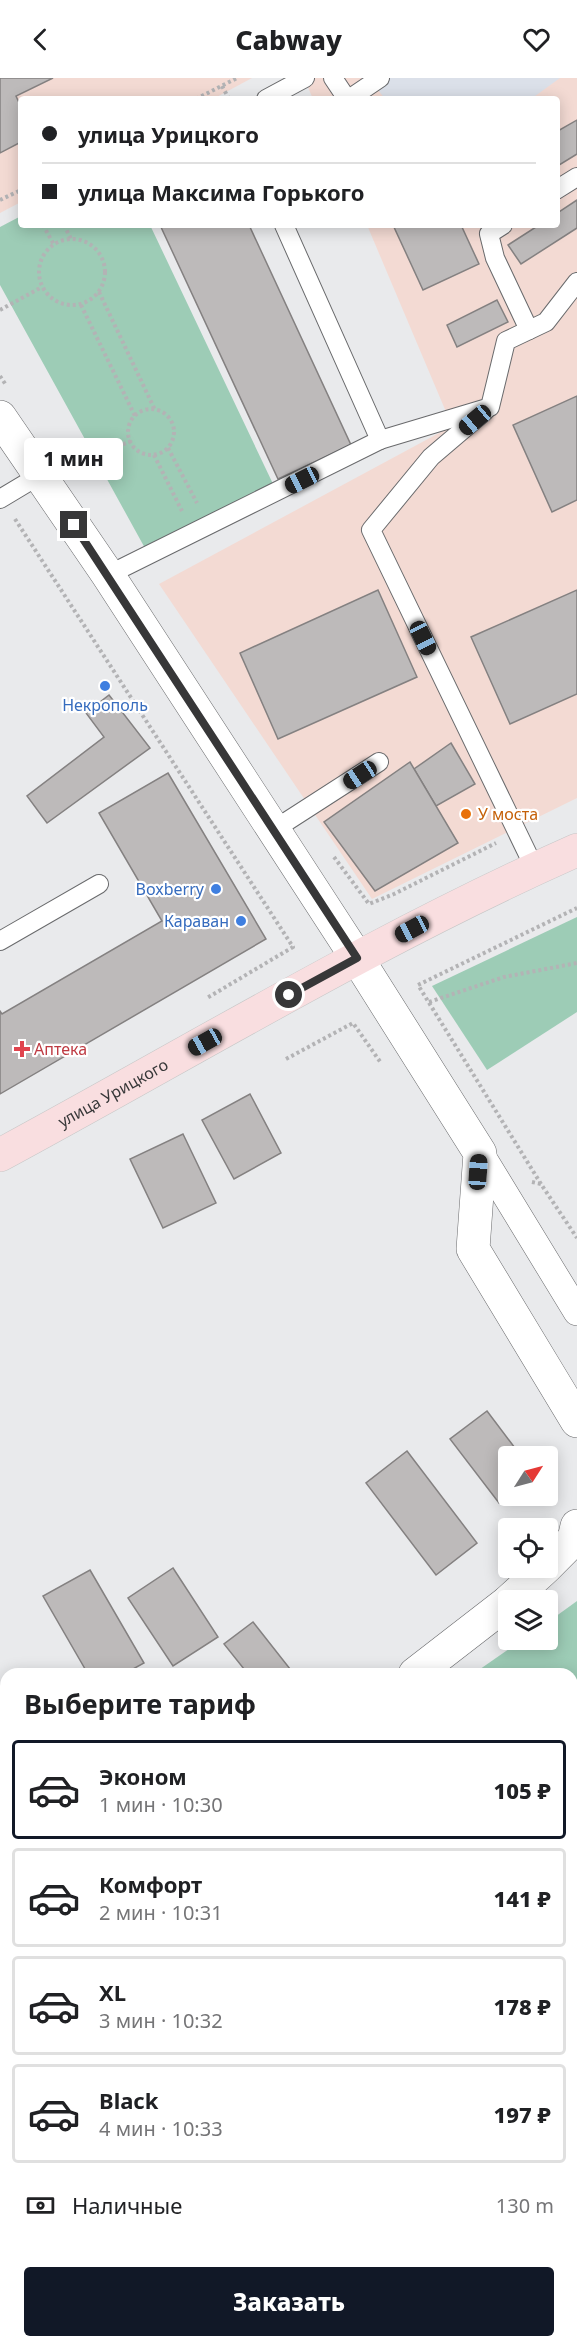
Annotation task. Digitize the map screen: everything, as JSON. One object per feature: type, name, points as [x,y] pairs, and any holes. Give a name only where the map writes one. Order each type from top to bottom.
[{"type":"main road","name":"улица Урицкого","points":[[0,1155],[357,958],[577,850]]},
{"type":"street","points":[[0,417],[52,472],[108,575],[275,829],[480,1153],[577,1312]]},
{"type":"street","points":[[480,1153],[473,1249],[577,1421]]},
{"type":"street","points":[[558,1552],[575,1533]]},
{"type":"street","points":[[521,1590],[533,1578]]},
{"type":"street","points":[[423,1668],[498,1610]]},
{"type":"lane","points":[[272,96],[305,78]]},
{"type":"lane","points":[[333,78],[346,96]]},
{"type":"lane","points":[[353,96],[380,78]]},
{"type":"lane","points":[[560,188],[577,177]]},
{"type":"lane","points":[[285,228],[380,440]]},
{"type":"lane","points":[[498,228],[489,234],[495,258],[529,330]]},
{"type":"lane","points":[[535,869],[371,530],[431,457],[490,407],[506,341],[546,322],[577,282]]},
{"type":"lane","points":[[108,575],[380,440],[490,407]]},
{"type":"lane","points":[[1,498],[52,472]]},
{"type":"lane","points":[[275,829],[379,762]]},
{"type":"lane","points":[[0,941],[99,884]]},
{"type":"path","points":[[202,96],[237,78]]},
{"type":"path","points":[[222,86],[227,96]]},
{"type":"path","points":[[0,200],[18,191]]},
{"type":"path","points":[[45,228],[54,245]]},
{"type":"path","points":[[66,228],[71,239]]},
{"type":"path","points":[[71,239],[88,243],[103,259],[106,270],[99,292],[91,300],[81,305],[70,306],[58,303],[49,296],[42,287],[39,277],[43,256],[54,245],[71,239]]},
{"type":"path","points":[[0,309],[42,287]]},
{"type":"path","points":[[99,292],[155,410]]},
{"type":"path","points":[[81,305],[135,416]]},
{"type":"path","points":[[155,410],[166,415],[174,435],[168,448],[154,455],[140,452],[130,441],[129,426],[135,416],[145,411],[155,410]]},
{"type":"path","points":[[52,472],[130,441]]},
{"type":"path","points":[[168,448],[201,529]]},
{"type":"path","points":[[154,455],[201,529]]},
{"type":"path","points":[[1,498],[293,947],[207,998]]},
{"type":"path","points":[[369,904],[394,894],[518,832]]},
{"type":"path","points":[[541,1184],[418,985],[577,908]]},
{"type":"path","points":[[429,1002],[504,977],[577,963]]},
{"type":"path","points":[[286,1059],[353,1023],[383,1066]]},
{"type":"shaded area","points":[[0,78],[252,78],[219,96],[18,96],[18,204],[0,213]]},
{"type":"shaded area","points":[[304,78],[577,78],[577,798],[372,899],[159,584],[452,426],[368,228],[560,228],[560,96],[312,96]]},
{"type":"shaded area","points":[[369,78],[560,78],[535,96],[383,96]]},
{"type":"green space","points":[[18,218],[18,228],[151,228],[274,486],[146,550],[0,285],[0,227]]},
{"type":"green space","points":[[577,917],[577,1012],[487,1070],[432,986]]},
{"type":"green space","points":[[577,1601],[577,1668],[482,1668],[508,1650],[558,1650],[558,1615]]},
{"type":"building","points":[[0,78],[53,78],[16,96],[18,100],[18,144],[0,153]]},
{"type":"building","points":[[577,120],[577,154],[560,165],[560,130]]},
{"type":"building","points":[[577,200],[577,228],[521,264],[508,245],[534,228],[560,228],[560,211]]},
{"type":"building","points":[[161,228],[250,228],[351,445],[278,479]]},
{"type":"building","points":[[394,228],[462,228],[479,264],[423,290]]},
{"type":"building","points":[[497,300],[508,322],[457,347],[447,325]]},
{"type":"building","points":[[577,396],[577,500],[552,512],[513,425]]},
{"type":"building","points":[[378,590],[417,677],[278,739],[240,653]]},
{"type":"building","points":[[577,590],[577,694],[510,724],[471,637]]},
{"type":"building","points":[[109,695],[150,748],[47,823],[27,796],[104,737],[86,713]]},
{"type":"building","points":[[451,743],[475,784],[436,806],[414,769]]},
{"type":"building","points":[[410,762],[458,843],[375,891],[324,822]]},
{"type":"building","points":[[168,773],[266,939],[0,1094],[0,1011],[2,1014],[162,921],[99,813]]},
{"type":"building","points":[[250,1094],[281,1153],[234,1179],[202,1120]]},
{"type":"building","points":[[183,1134],[216,1203],[163,1228],[130,1159]]},
{"type":"building","points":[[487,1411],[513,1446],[498,1446],[498,1502],[450,1439]]},
{"type":"building","points":[[407,1451],[477,1543],[436,1575],[366,1483]]},
{"type":"building","points":[[173,1568],[218,1637],[173,1666],[128,1598]]},
{"type":"building","points":[[90,1570],[144,1663],[135,1668],[85,1668],[43,1596]]},
{"type":"building","points":[[253,1622],[289,1668],[243,1668],[224,1644]]},
{"type":"place","name":"Некрополь","points":[[105,686]]},
{"type":"place","name":"У моста","points":[[466,814]]},
{"type":"place","name":"Boxberry","points":[[216,889]]},
{"type":"place","name":"Караван","points":[[241,921]]},
{"type":"place","name":"Аптека","points":[[22,1049]]},
{"type":"route","points":[[74,525],[357,958],[289,995]]}]
